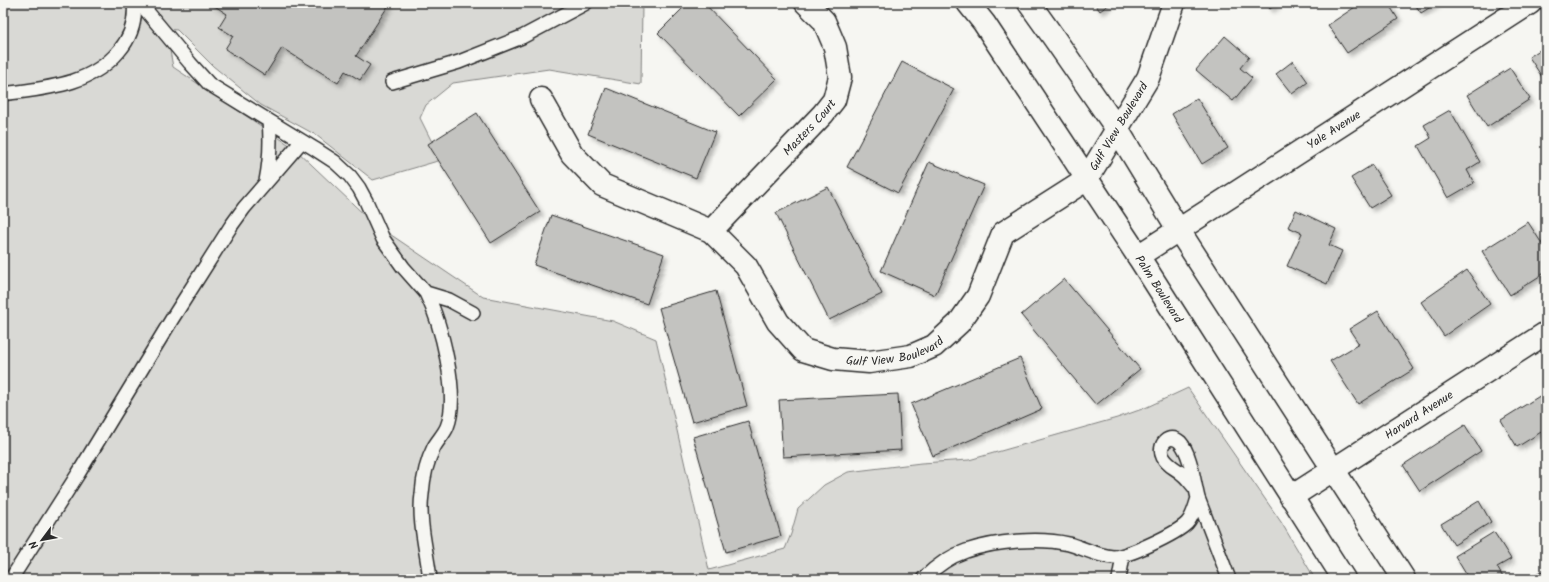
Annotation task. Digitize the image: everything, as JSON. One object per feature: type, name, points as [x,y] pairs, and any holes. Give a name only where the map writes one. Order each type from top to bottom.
[{"type":"street","name":"Masters Court","points":[[711,231],[823,114],[834,100],[840,78],[836,47],[824,21],[806,3]]},
{"type":"street","name":"Palm Boulevard","points":[[968,3],[984,23],[1086,180],[1138,256],[1344,579]]},
{"type":"street","points":[[1029,3],[1117,129],[1178,229],[1404,579]]},
{"type":"street","name":"Gulf View Boulevard","points":[[541,99],[572,154],[602,185],[711,231],[746,266],[778,322],[803,350],[833,359],[869,362],[911,356],[934,346],[959,323],[978,296],[1003,233],[1086,180],[1148,78],[1174,3]]},
{"type":"street","name":"Yale Avenue","points":[[1138,256],[1530,3]]},
{"type":"street","name":"Harvard Avenue","points":[[1291,497],[1546,333]]},
{"type":"lane","points":[[3,94],[72,82],[97,71],[108,63],[127,40],[133,28],[134,3]]},
{"type":"lane","points":[[140,3],[209,84],[335,162],[354,182],[366,201],[383,239],[403,267],[426,293],[433,307],[444,348],[451,402],[450,416],[447,427],[434,447],[428,461],[422,494],[421,506],[430,579]]},
{"type":"lane","points":[[392,82],[459,62],[522,37],[586,3]]},
{"type":"lane","points":[[265,183],[270,163],[271,146],[269,121]]},
{"type":"lane","points":[[11,579],[78,474],[166,328],[235,220],[302,141]]},
{"type":"lane","points":[[426,293],[449,300],[474,313]]},
{"type":"lane","points":[[924,579],[938,566],[966,551],[1011,542],[1055,542],[1070,544],[1111,557],[1123,556],[1163,539],[1187,523],[1193,515],[1197,494],[1229,579]]},
{"type":"lane","points":[[1119,579],[1123,556]]},
{"type":"shaded area","points":[[3,3],[642,3],[641,84],[549,69],[453,83],[426,105],[420,118],[441,160],[373,180],[316,135],[261,105],[213,66],[177,30],[166,29],[173,67],[294,148],[372,222],[483,297],[613,321],[656,339],[709,570],[785,549],[798,509],[824,485],[848,472],[921,463],[969,460],[1117,418],[1145,408],[1188,388],[1281,522],[1315,579],[3,579]]},
{"type":"building","points":[[210,3],[390,3],[356,56],[370,65],[360,80],[345,71],[338,83],[282,48],[265,75],[225,49],[233,36],[219,27],[227,14]]},
{"type":"building","points":[[688,3],[704,3],[777,79],[739,116],[658,33]]},
{"type":"building","points":[[1094,3],[1111,3],[1100,11]]},
{"type":"building","points":[[1266,3],[1278,3],[1270,9]]},
{"type":"building","points":[[1361,3],[1388,3],[1398,19],[1347,53],[1328,25]]},
{"type":"building","points":[[1414,3],[1437,3],[1421,13]]},
{"type":"building","points":[[1225,36],[1249,57],[1240,68],[1252,78],[1233,101],[1196,70]]},
{"type":"building","points":[[1546,46],[1546,83],[1529,57]]},
{"type":"building","points":[[1293,61],[1308,82],[1292,94],[1276,74]]},
{"type":"building","points":[[902,62],[954,89],[898,193],[847,167]]},
{"type":"building","points":[[1510,68],[1530,99],[1487,127],[1467,95]]},
{"type":"building","points":[[606,88],[715,132],[696,178],[588,134]]},
{"type":"building","points":[[1197,98],[1228,148],[1202,164],[1172,114]]},
{"type":"building","points":[[1450,110],[1480,162],[1467,170],[1474,183],[1448,198],[1418,146],[1431,138],[1424,125]]},
{"type":"building","points":[[477,113],[540,212],[491,243],[428,144]]},
{"type":"building","points":[[929,162],[984,185],[935,295],[881,271]]},
{"type":"building","points":[[1372,165],[1391,195],[1370,208],[1351,178]]},
{"type":"building","points":[[828,187],[882,294],[829,320],[776,213]]},
{"type":"building","points":[[1296,210],[1336,229],[1329,245],[1342,251],[1327,284],[1287,266],[1302,233],[1288,227]]},
{"type":"building","points":[[551,215],[664,254],[647,304],[534,265]]},
{"type":"building","points":[[1528,222],[1546,250],[1546,272],[1510,295],[1482,251]]},
{"type":"building","points":[[1467,270],[1490,304],[1444,336],[1421,302]]},
{"type":"building","points":[[1064,279],[1140,369],[1096,405],[1021,315]]},
{"type":"building","points":[[716,291],[747,406],[692,422],[659,308]]},
{"type":"building","points":[[1378,311],[1414,369],[1358,404],[1330,361],[1359,344],[1349,329]]},
{"type":"building","points":[[1020,358],[1042,409],[933,456],[911,404]]},
{"type":"building","points":[[1546,392],[1546,429],[1517,447],[1501,420]]},
{"type":"building","points":[[898,394],[901,450],[783,457],[779,400]]},
{"type":"building","points":[[748,421],[781,536],[726,552],[693,437]]},
{"type":"building","points":[[1465,425],[1481,451],[1420,491],[1403,465]]},
{"type":"building","points":[[1479,501],[1491,522],[1454,545],[1441,524]]},
{"type":"building","points":[[1494,532],[1511,559],[1497,567],[1504,579],[1469,579],[1455,556]]},
{"type":"building","points":[[1541,571],[1546,579],[1528,579]]}]
